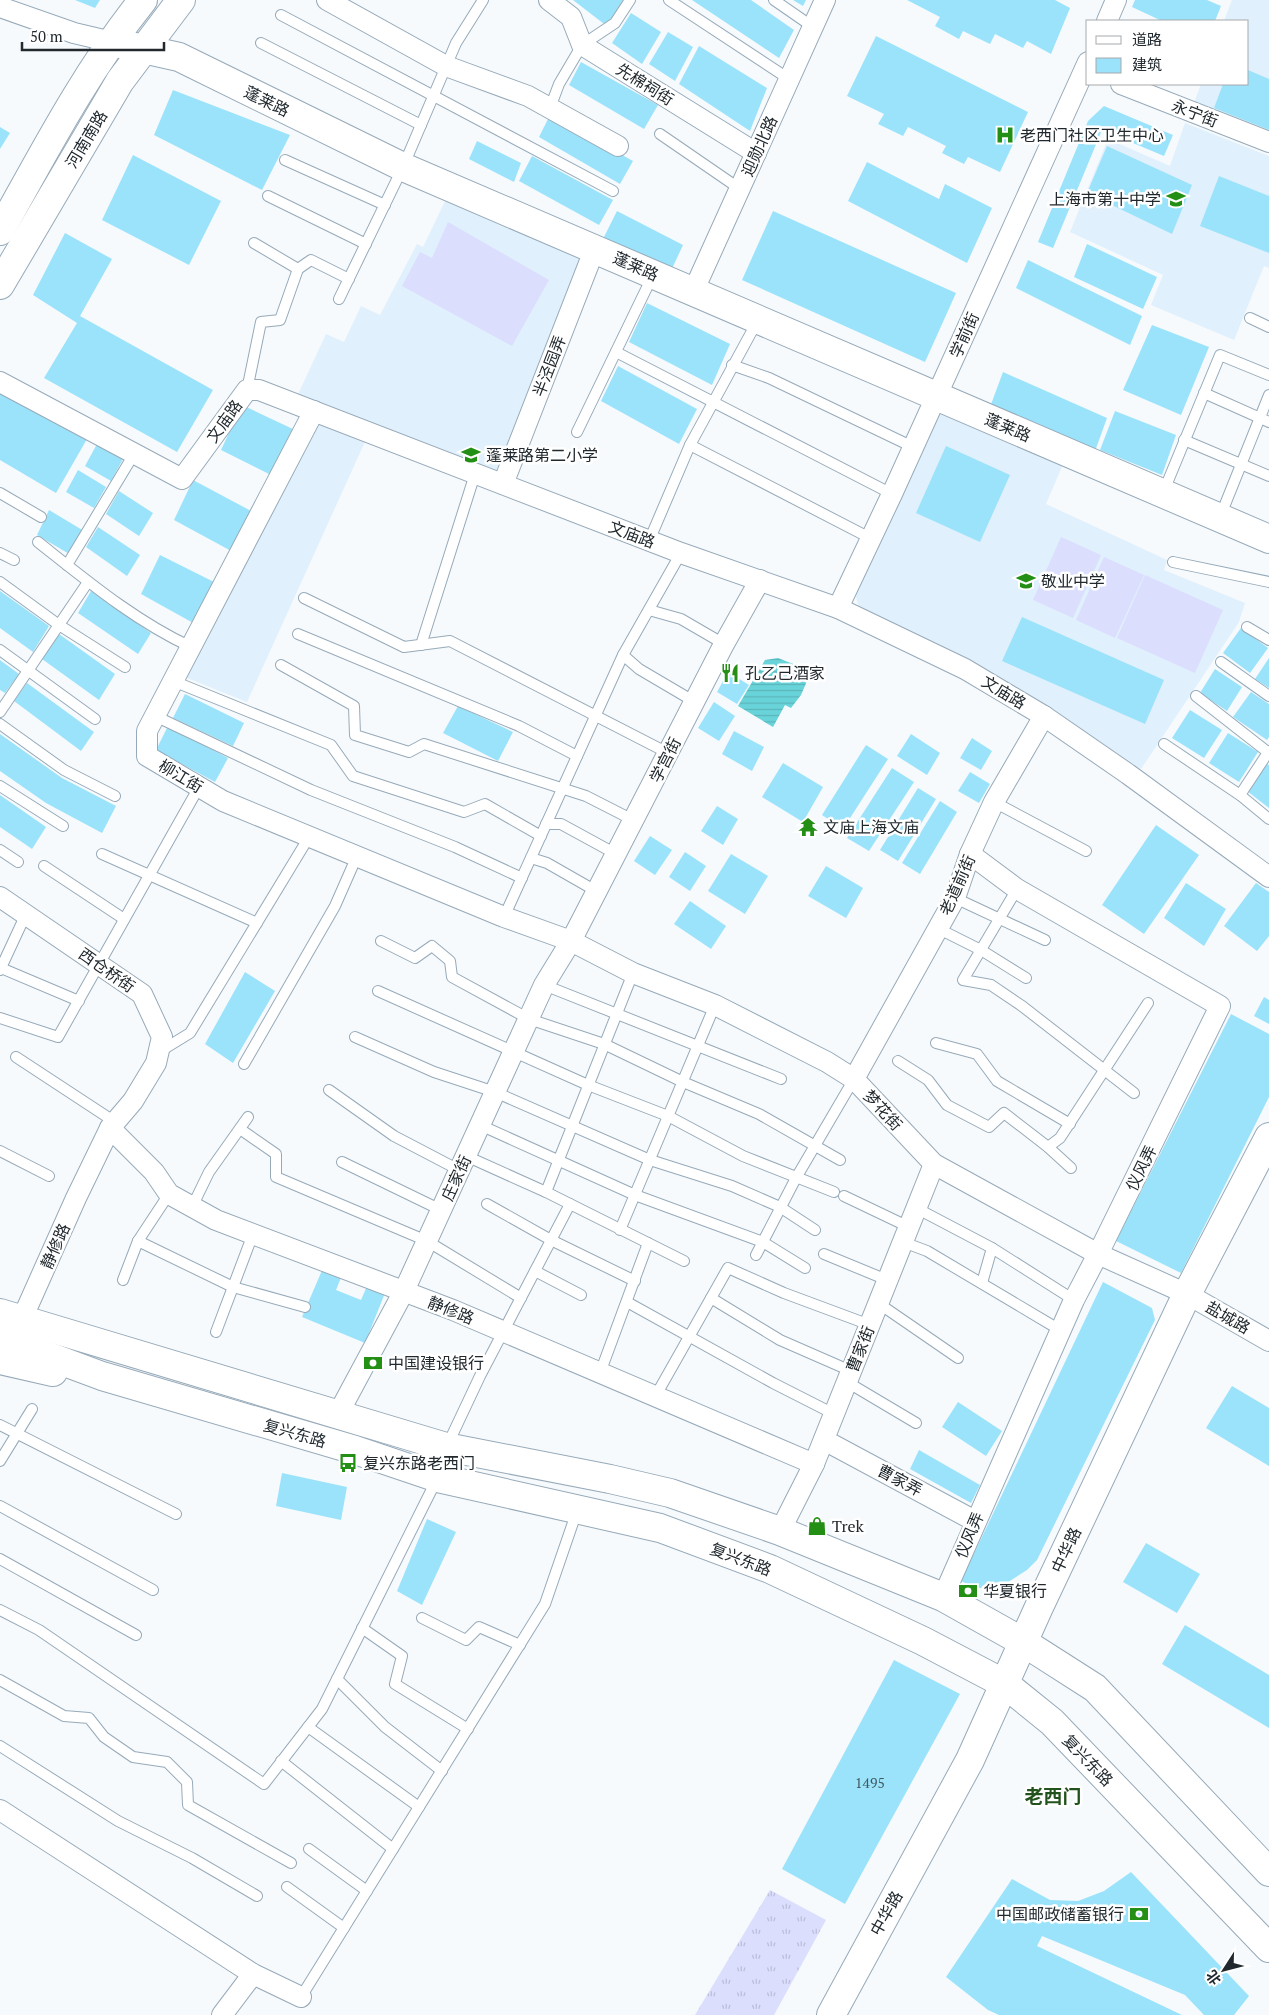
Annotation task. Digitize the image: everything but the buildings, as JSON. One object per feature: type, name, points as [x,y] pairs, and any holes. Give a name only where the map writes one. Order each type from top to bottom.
[{"type":"main road","name":"河南南路","points":[[0,231],[51,138],[94,68],[143,0]]},
{"type":"main road","name":"河南南路","points":[[0,285],[120,81],[181,0]]},
{"type":"main road","name":"蓬莱路","points":[[112,42],[178,57],[403,167],[1269,539]]},
{"type":"main road","name":"中华路","points":[[832,2015],[970,1760],[1023,1642],[1187,1294],[1269,1137]]},
{"type":"main road","name":"复兴东路","points":[[0,1298],[13,1312],[109,1346],[446,1447],[610,1478],[670,1493],[780,1531],[943,1597],[1023,1642],[1095,1688],[1269,1872]]},
{"type":"main road","name":"复兴东路","points":[[0,1338],[102,1376],[355,1450],[438,1478],[576,1511],[660,1528],[770,1569],[923,1641],[1005,1684],[1052,1722],[1269,1948]]},
{"type":"main road","name":"复兴东路","points":[[0,1360],[42,1371],[102,1376]]},
{"type":"street","points":[[327,0],[446,66],[528,96],[618,146]]},
{"type":"street","points":[[549,0],[571,17],[582,45]]},
{"type":"street","name":"迎勋北路","points":[[693,292],[825,0]]},
{"type":"street","points":[[1107,20],[1116,0]]},
{"type":"street","name":"蓬莱路","points":[[0,7],[74,33],[112,42]]},
{"type":"street","name":"先棉祠街","points":[[582,45],[756,153]]},
{"type":"street","name":"学前街","points":[[838,608],[1086,70]]},
{"type":"street","name":"永宁街","points":[[1124,85],[1269,142]]},
{"type":"street","name":"半泾园弄","points":[[503,484],[595,248]]},
{"type":"street","name":"文庙路","points":[[0,382],[182,479],[247,390],[260,390],[649,541],[838,608],[965,669],[1044,716],[1128,774],[1269,877]]},
{"type":"street","name":"柳江街","points":[[314,411],[147,731],[147,756],[223,801],[504,917],[571,940]]},
{"type":"street","name":"学宫街","points":[[571,940],[635,821],[724,644],[760,580]]},
{"type":"street","name":"老道前街","points":[[854,1079],[955,898],[970,854],[994,802],[1044,716]]},
{"type":"street","name":"仪风弄","points":[[943,1597],[1074,1300],[1220,1006],[1017,889],[970,854]]},
{"type":"street","name":"西仓桥街","points":[[0,897],[142,994],[162,1037],[156,1063],[133,1101]]},
{"type":"street","name":"梦花街","points":[[571,940],[633,973],[715,1005],[827,1062],[854,1079],[934,1164],[1098,1254],[1187,1294]]},
{"type":"street","name":"庄家街","points":[[338,1414],[404,1291],[544,985],[571,940]]},
{"type":"street","name":"静修路","points":[[13,1312],[76,1198],[113,1125],[133,1101]]},
{"type":"street","name":"静修路","points":[[113,1125],[154,1172],[169,1194],[216,1220],[404,1291],[814,1464]]},
{"type":"street","name":"曹家街","points":[[780,1531],[814,1464],[934,1164]]},
{"type":"street","name":"盐城路","points":[[1187,1294],[1269,1341]]},
{"type":"street","name":"曹家弄","points":[[824,1440],[975,1521]]},
{"type":"street","points":[[0,1810],[253,1974],[301,1997]]},
{"type":"street","points":[[222,2015],[253,1974]]},
{"type":"lane","points":[[339,299],[403,167],[456,43],[483,0]]},
{"type":"lane","points":[[550,108],[559,84],[582,45],[615,23],[630,0]]},
{"type":"lane","points":[[669,0],[789,80]]},
{"type":"lane","points":[[774,0],[813,27]]},
{"type":"lane","points":[[281,15],[433,97],[539,150],[613,191]]},
{"type":"lane","points":[[261,43],[421,125]]},
{"type":"lane","points":[[660,134],[740,189]]},
{"type":"lane","points":[[285,160],[385,204]]},
{"type":"lane","points":[[268,196],[366,244]]},
{"type":"lane","points":[[254,243],[298,269]]},
{"type":"lane","points":[[247,390],[261,322],[280,320],[298,269],[311,260],[349,279]]},
{"type":"lane","points":[[577,432],[653,274]]},
{"type":"lane","points":[[1250,318],[1269,327]]},
{"type":"lane","points":[[649,541],[690,445],[758,320]]},
{"type":"lane","points":[[616,352],[892,494]]},
{"type":"lane","points":[[1163,493],[1220,355],[1269,375]]},
{"type":"lane","points":[[732,365],[769,378],[913,447]]},
{"type":"lane","points":[[1204,394],[1264,420]]},
{"type":"lane","points":[[1220,517],[1241,464],[1264,420],[1269,395]]},
{"type":"lane","points":[[1184,440],[1269,476]]},
{"type":"lane","points":[[690,445],[870,538]]},
{"type":"lane","points":[[67,565],[134,454]]},
{"type":"lane","points":[[421,645],[475,474]]},
{"type":"lane","points":[[0,493],[41,517]]},
{"type":"lane","points":[[38,542],[88,582],[161,633],[191,647]]},
{"type":"lane","points":[[0,553],[14,560]]},
{"type":"lane","points":[[504,917],[623,655],[681,553]]},
{"type":"lane","points":[[1173,562],[1269,582]]},
{"type":"lane","points":[[0,582],[59,625],[125,667]]},
{"type":"lane","points":[[0,712],[88,582]]},
{"type":"lane","points":[[304,598],[404,647],[450,641],[668,753]]},
{"type":"lane","points":[[649,610],[681,619],[724,644]]},
{"type":"lane","points":[[1247,627],[1269,640]]},
{"type":"lane","points":[[298,634],[519,726],[577,756]]},
{"type":"lane","points":[[0,650],[95,719]]},
{"type":"lane","points":[[623,655],[639,669],[696,702]]},
{"type":"lane","points":[[1221,662],[1269,696]]},
{"type":"lane","points":[[281,665],[354,706],[355,735],[408,752],[424,744],[562,790],[586,796],[635,821]]},
{"type":"lane","points":[[173,681],[331,745],[353,776],[464,812],[485,804],[541,836]]},
{"type":"lane","points":[[1196,696],[1269,752],[1240,795]]},
{"type":"lane","points":[[155,716],[311,790],[455,848],[522,878]]},
{"type":"lane","points":[[0,724],[64,770],[115,796]]},
{"type":"lane","points":[[1164,744],[1240,795],[1269,818]]},
{"type":"lane","points":[[0,786],[64,826]]},
{"type":"lane","points":[[0,1018],[58,1037],[100,965],[147,876],[199,787]]},
{"type":"lane","points":[[994,802],[1086,851]]},
{"type":"lane","points":[[546,824],[561,824],[616,854]]},
{"type":"lane","points":[[158,1053],[190,1033],[309,836]]},
{"type":"lane","points":[[0,850],[18,862]]},
{"type":"lane","points":[[102,854],[147,876],[257,923]]},
{"type":"lane","points":[[244,1064],[335,906],[357,856]]},
{"type":"lane","points":[[531,858],[547,863],[596,891]]},
{"type":"lane","points":[[44,866],[124,919]]},
{"type":"lane","points":[[1017,889],[963,980],[991,985],[1022,1006],[1134,1093]]},
{"type":"lane","points":[[955,898],[1045,940]]},
{"type":"lane","points":[[26,914],[0,969],[79,1001]]},
{"type":"lane","points":[[937,928],[981,950],[1026,978]]},
{"type":"lane","points":[[381,941],[415,958],[432,946],[450,961],[452,977],[529,1019],[604,1044],[683,1082],[759,1114],[840,1160]]},
{"type":"lane","points":[[546,1192],[633,973]]},
{"type":"lane","points":[[544,985],[781,1079]]},
{"type":"lane","points":[[378,991],[588,1085],[668,1116],[744,1156],[839,1194],[906,1235],[927,1251],[1060,1330]]},
{"type":"lane","points":[[1048,1147],[1060,1138],[1070,1124],[1148,1003]]},
{"type":"lane","points":[[620,1230],[715,1005]]},
{"type":"lane","points":[[355,1037],[434,1072],[495,1092],[650,1160],[732,1186],[780,1207],[815,1230]]},
{"type":"lane","points":[[936,1043],[978,1054],[997,1081],[1070,1124]]},
{"type":"lane","points":[[16,1057],[113,1125]]},
{"type":"lane","points":[[898,1061],[928,1080],[947,1105],[989,1127],[1004,1113],[1048,1147],[1071,1168]]},
{"type":"lane","points":[[756,1254],[796,1178],[854,1079]]},
{"type":"lane","points":[[329,1090],[394,1136],[546,1192],[684,1261]]},
{"type":"lane","points":[[192,1207],[209,1172],[248,1117]]},
{"type":"lane","points":[[480,1125],[635,1195],[763,1242],[805,1268]]},
{"type":"lane","points":[[240,1129],[276,1154],[276,1178],[427,1241],[521,1298]]},
{"type":"lane","points":[[0,1151],[50,1176]]},
{"type":"lane","points":[[342,1162],[441,1210]]},
{"type":"lane","points":[[123,1280],[138,1241],[169,1194]]},
{"type":"lane","points":[[487,1204],[551,1240],[635,1280]]},
{"type":"lane","points":[[446,1447],[570,1204]]},
{"type":"lane","points":[[916,1208],[992,1248],[1074,1300]]},
{"type":"lane","points":[[216,1332],[254,1234]]},
{"type":"lane","points":[[138,1241],[233,1287],[305,1307]]},
{"type":"lane","points":[[600,1373],[648,1243]]},
{"type":"lane","points":[[982,1283],[992,1248]]},
{"type":"lane","points":[[824,1254],[887,1280]]},
{"type":"lane","points":[[655,1397],[728,1268],[784,1293],[870,1325]]},
{"type":"lane","points":[[535,1271],[582,1295]]},
{"type":"lane","points":[[711,1298],[780,1340],[849,1377],[916,1423]]},
{"type":"lane","points":[[627,1302],[772,1383],[834,1414]]},
{"type":"lane","points":[[878,1303],[958,1358]]},
{"type":"lane","points":[[0,1461],[32,1408]]},
{"type":"lane","points":[[0,1425],[18,1432],[176,1514]]},
{"type":"lane","points":[[0,1610],[39,1630],[264,1784],[322,1709],[438,1478]]},
{"type":"lane","points":[[0,1506],[153,1590]]},
{"type":"lane","points":[[301,1997],[545,1604],[576,1511]]},
{"type":"lane","points":[[0,1559],[136,1635]]},
{"type":"lane","points":[[422,1618],[466,1640],[479,1627],[520,1645]]},
{"type":"lane","points":[[362,1628],[402,1656],[395,1684],[468,1729]]},
{"type":"lane","points":[[337,1679],[385,1727],[442,1771]]},
{"type":"lane","points":[[0,1680],[64,1716],[89,1718],[104,1737],[133,1757],[167,1762],[187,1782],[188,1804],[291,1863]]},
{"type":"lane","points":[[308,1727],[419,1807]]},
{"type":"lane","points":[[0,1746],[118,1821],[192,1858],[257,1896]]},
{"type":"lane","points":[[281,1761],[393,1849]]},
{"type":"lane","points":[[309,1849],[367,1892]]},
{"type":"lane","points":[[287,1887],[344,1928]]},
{"type":"shaded area","points":[[1232,0],[1269,0],[1269,135],[1193,106],[1201,85],[1249,85],[1249,20],[1224,20]]},
{"type":"shaded area","name":"上海市第十中学","points":[[1185,123],[1269,156],[1269,268],[1264,266],[1234,340],[1151,305],[1163,275],[1070,232],[1108,139],[1170,166]]},
{"type":"shaded area","name":"蓬莱路第二小学","points":[[448,195],[582,255],[500,478],[369,433],[247,702],[182,676],[313,411],[294,403],[326,334],[344,342],[361,306],[380,315],[417,244],[423,247]]},
{"type":"shaded area","name":"敬业中学","points":[[939,408],[1064,462],[1046,504],[1167,560],[1164,570],[1245,603],[1239,622],[1141,769],[1057,713],[967,660],[859,608],[855,593]]},
{"type":"green space","points":[[448,222],[549,280],[512,346],[402,286],[420,252],[432,258]]},
{"type":"green space","points":[[1061,537],[1101,555],[1073,618],[1033,600]]},
{"type":"green space","points":[[1104,557],[1144,575],[1115,638],[1076,620]]},
{"type":"green space","points":[[1145,575],[1223,610],[1195,673],[1117,638]]},
{"type":"green space","points":[[770,1890],[826,1920],[774,2015],[695,2015]]},
{"type":"water","points":[[778,658],[801,667],[807,681],[801,695],[791,708],[785,705],[773,727],[738,706],[765,660]]},
{"type":"place","name":"老西门社区卫生中心","points":[[1005,135]]},
{"type":"place","name":"上海市第十中学","points":[[1176,199]]},
{"type":"place","name":"蓬莱路第二小学","points":[[471,455]]},
{"type":"place","name":"敬业中学","points":[[1026,581]]},
{"type":"place","name":"孔乙己酒家","points":[[730,673]]},
{"type":"place","name":"文庙上海文庙","points":[[808,827]]},
{"type":"place","name":"中国建设银行","points":[[373,1363]]},
{"type":"place","name":"复兴东路老西门","points":[[348,1463]]},
{"type":"place","name":"Trek","points":[[817,1526]]},
{"type":"place","name":"华夏银行","points":[[968,1591]]},
{"type":"place","name":"中国邮政储蓄银行","points":[[1139,1914]]},
{"type":"district","name":"老西门","points":[[1053,1795]]}]
